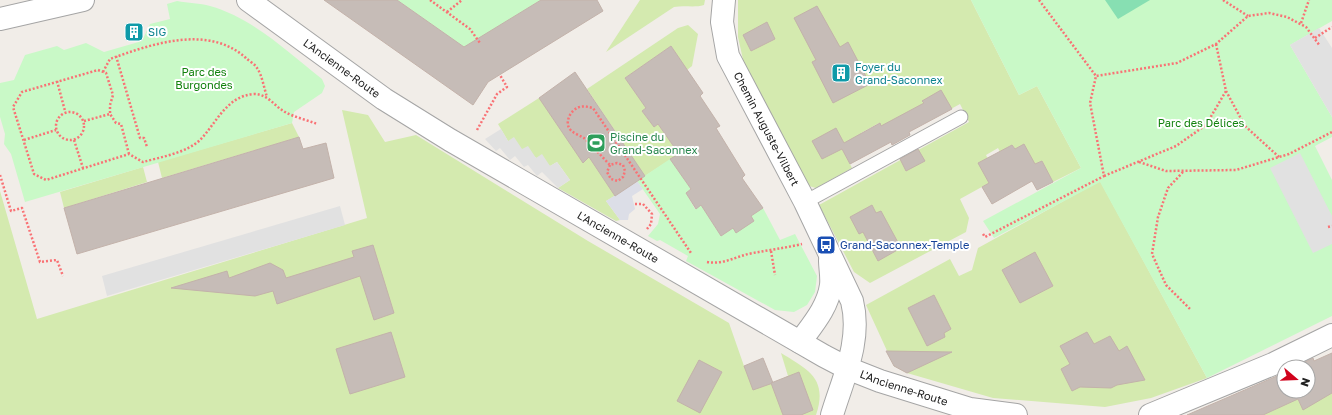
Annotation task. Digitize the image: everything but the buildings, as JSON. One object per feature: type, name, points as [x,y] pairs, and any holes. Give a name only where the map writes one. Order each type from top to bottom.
[{"type":"street","points":[[1,15],[38,5],[83,0]]},
{"type":"street","name":"L'Ancienne-Route","points":[[248,0],[384,99],[466,150],[847,368],[880,381],[970,410],[1016,415]]},
{"type":"street","name":"Chemin Auguste-Vilbert","points":[[724,0],[722,22],[728,56],[805,202],[852,301],[855,312],[855,344],[832,415]]},
{"type":"street","name":"Chemin Auguste-Vilbert","points":[[800,342],[822,311],[827,299],[831,284],[830,254]]},
{"type":"street","points":[[1150,415],[1273,364],[1332,335]]},
{"type":"lane","points":[[805,202],[961,117]]},
{"type":"path","points":[[430,0],[470,29],[480,43]]},
{"type":"path","points":[[447,12],[462,0]]},
{"type":"path","points":[[1039,0],[1096,76],[1090,103],[1104,176]]},
{"type":"path","points":[[1222,0],[1248,16]]},
{"type":"path","points":[[1301,23],[1309,0]]},
{"type":"path","points":[[1096,76],[1177,63],[1216,44],[1248,16],[1269,13],[1287,17],[1301,23],[1315,38],[1320,46]]},
{"type":"path","points":[[1315,38],[1332,27]]},
{"type":"path","points":[[103,72],[110,59],[116,56],[181,39],[215,41],[239,51],[257,68],[267,97]]},
{"type":"path","points":[[1216,44],[1226,91],[1245,126],[1279,157]]},
{"type":"path","points":[[116,56],[140,138],[144,138],[147,147]]},
{"type":"path","points":[[129,154],[46,180],[34,174],[13,107],[22,92],[98,70],[106,73],[113,95],[110,104],[110,114],[116,123],[121,124],[129,154],[143,162],[182,150],[199,141],[220,113],[237,100],[254,94],[267,97],[285,112],[317,124]]},
{"type":"path","points":[[466,150],[497,94],[507,87],[500,75]]},
{"type":"path","points":[[57,81],[65,111]]},
{"type":"path","points":[[983,234],[985,238],[1104,176],[1176,146],[1206,125],[1226,91]]},
{"type":"path","points":[[610,165],[584,138],[570,130],[568,118],[572,111],[578,106],[593,108],[691,253],[696,256]]},
{"type":"path","points":[[65,111],[77,112],[84,121],[83,132],[74,140],[63,139],[56,130],[56,119],[65,111]]},
{"type":"path","points":[[84,121],[110,114]]},
{"type":"path","points":[[23,140],[56,130]]},
{"type":"path","points":[[1139,162],[1166,171],[1183,172],[1236,170],[1289,154],[1332,132]]},
{"type":"path","points":[[74,140],[83,168]]},
{"type":"path","points":[[617,163],[623,165],[626,171],[623,177],[618,181],[611,179],[607,172],[610,165],[617,163]]},
{"type":"path","points":[[1183,172],[1168,188],[1158,217],[1152,254],[1166,285],[1191,310]]},
{"type":"path","points":[[0,174],[11,211],[22,208],[40,262],[57,260],[63,276]]},
{"type":"path","points":[[635,204],[643,204],[652,214],[650,224],[646,231]]},
{"type":"path","points":[[1328,227],[1332,226]]},
{"type":"path","points":[[701,259],[706,262],[716,263],[751,253],[771,251],[804,243]]},
{"type":"path","points":[[771,251],[775,275]]},
{"type":"green space","points":[[397,0],[541,0],[468,50]]},
{"type":"green space","points":[[640,0],[705,0],[704,5],[700,6],[674,7],[606,52]]},
{"type":"green space","points":[[738,0],[971,0],[1019,95],[1037,86],[1081,168],[1053,182],[1042,161],[1035,164],[1012,145],[1000,152],[998,148],[986,155],[988,159],[979,163],[989,183],[960,199],[969,218],[966,232],[870,283],[854,272],[819,205],[969,122],[960,104],[927,122],[883,129],[879,123],[861,133],[864,139],[842,149],[852,168],[816,188],[809,186],[744,64],[738,37]]},
{"type":"green space","name":"Parc des Délices","points":[[971,0],[1332,0],[1332,21],[1290,45],[1332,117],[1332,137],[1315,146],[1332,180],[1332,316],[1207,378],[1100,182],[994,238],[983,221],[1081,168],[1037,86],[1019,95]]},
{"type":"green space","points":[[1105,0],[1150,0],[1118,19]]},
{"type":"green space","name":"Parc des Burgondes","points":[[177,1],[202,4],[226,11],[255,27],[283,47],[322,79],[325,86],[322,93],[294,112],[292,123],[25,202],[11,154],[4,144],[5,134],[0,117],[0,83],[14,80],[25,55],[57,46],[64,50],[86,43],[104,52],[142,41],[150,24],[170,19],[167,4]]},
{"type":"green space","points":[[688,25],[698,34],[692,66],[687,70],[671,46],[625,78],[646,108],[642,111],[654,127],[658,124],[679,154],[645,176],[587,89],[678,28]]},
{"type":"green space","points":[[539,98],[583,162],[589,157],[615,196],[606,201],[620,220],[616,221],[558,188],[570,180],[557,162],[550,166],[508,141],[498,124]]},
{"type":"green space","points":[[342,110],[368,115],[385,142],[416,135],[588,241],[729,323],[744,366],[773,383],[788,376],[781,353],[800,365],[814,377],[818,384],[820,393],[816,415],[0,415],[0,191],[37,319],[367,218]]},
{"type":"green space","points":[[292,123],[299,137],[162,178],[158,162]]},
{"type":"green space","points":[[670,159],[691,189],[686,193],[695,209],[701,205],[721,236],[733,228],[754,221],[751,216],[763,208],[780,240],[795,234],[817,276],[815,292],[807,305],[794,312],[775,310],[686,261],[688,256],[660,240],[657,241],[648,236],[658,224],[660,214],[637,181]]},
{"type":"green space","points":[[143,167],[147,182],[64,208],[60,192]]},
{"type":"green space","points":[[1100,181],[1207,378],[1151,398],[1105,407],[993,398],[907,373],[894,366],[866,305],[950,259],[959,276],[972,270],[978,248]]},
{"type":"green space","points":[[1332,392],[1332,415],[1263,415],[1278,408],[1292,399],[1298,399],[1303,409]]},
{"type":"shaded area","points":[[1319,28],[1332,48],[1332,117],[1290,45]]},
{"type":"shaded area","points":[[501,129],[508,141],[514,137],[522,149],[528,146],[536,158],[542,154],[550,166],[557,162],[570,180],[558,188],[542,172],[537,176],[528,165],[524,167],[515,156],[510,160],[500,148],[496,151],[485,139]]},
{"type":"shaded area","points":[[1300,153],[1332,216],[1332,244],[1313,253],[1270,168]]},
{"type":"shaded area","points":[[637,181],[643,189],[632,196],[635,209],[629,214],[628,220],[620,220],[606,201]]},
{"type":"shaded area","points":[[340,206],[345,225],[107,296],[102,276]]},
{"type":"place","name":"SIG","points":[[134,32]]},
{"type":"place","name":"Foyer du Grand-Saconnex","points":[[841,73]]},
{"type":"place","name":"Piscine du Grand-Saconnex","points":[[596,143]]},
{"type":"place","name":"Grand-Saconnex-Temple","points":[[826,245]]}]
